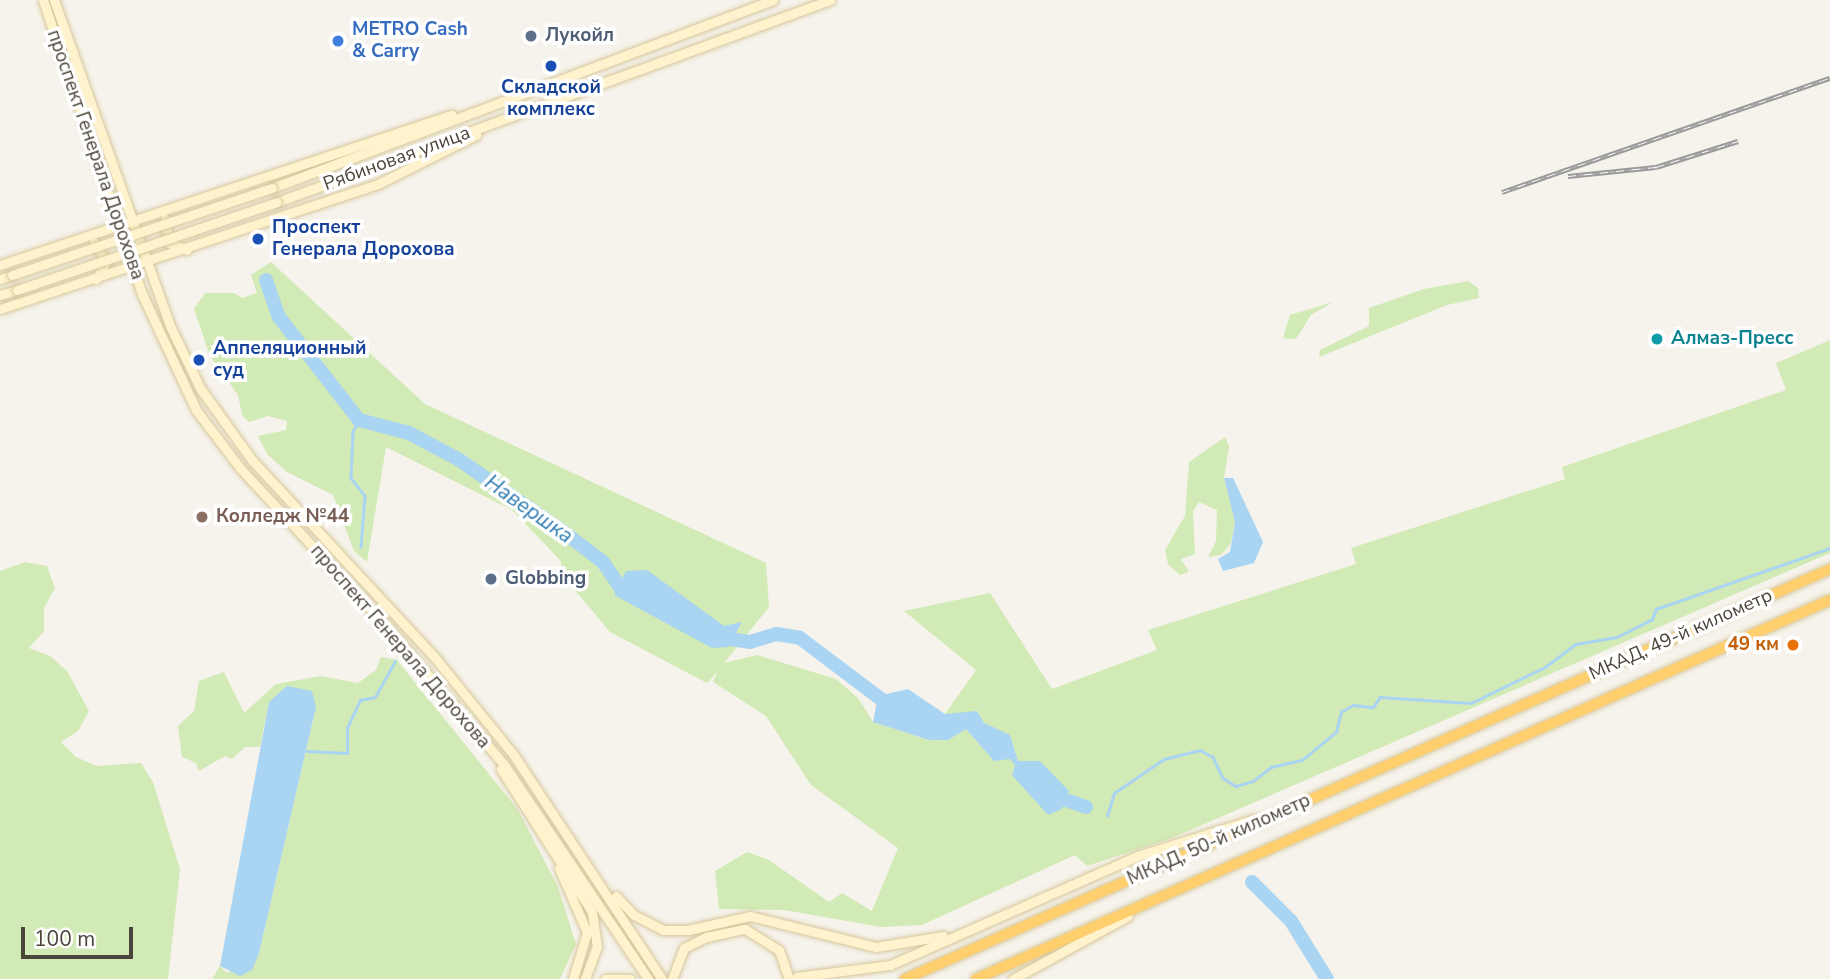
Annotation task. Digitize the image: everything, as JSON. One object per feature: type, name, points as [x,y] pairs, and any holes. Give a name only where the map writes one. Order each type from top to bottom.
[{"type":"highway","name":"МКАД, 49-й километр","points":[[1533,701],[1830,569]]},
{"type":"highway","name":"МКАД, 49-й километр","points":[[1545,727],[1830,600]]},
{"type":"highway","name":"МКАД, 50-й километр","points":[[905,979],[1533,701]]},
{"type":"highway","name":"МКАД, 50-й километр","points":[[976,979],[1545,727]]},
{"type":"main road","name":"проспект Генерала Дорохова","points":[[43,0],[133,268],[177,377],[208,428],[477,732],[565,848],[648,979]]},
{"type":"main road","name":"проспект Генерала Дорохова","points":[[57,0],[147,263],[187,366],[227,430],[436,659],[527,773],[589,862],[662,979]]},
{"type":"main road","name":"Рябиновая улица","points":[[0,279],[272,188],[773,0]]},
{"type":"main road","name":"Рябиновая улица","points":[[0,295],[277,202],[830,0]]},
{"type":"main road","points":[[0,265],[120,227],[409,127],[481,108]]},
{"type":"main road","points":[[0,309],[188,250],[378,184],[498,122]]},
{"type":"main road","points":[[176,208],[166,217],[163,231],[169,243],[188,250]]},
{"type":"main road","points":[[79,240],[94,242],[105,254],[104,269],[94,281]]},
{"type":"main road","points":[[477,732],[592,912],[597,946],[585,979]]},
{"type":"main road","points":[[672,979],[684,948],[706,937],[745,929],[779,950],[793,978],[869,972],[1137,856],[1286,810]]},
{"type":"main road","points":[[545,838],[587,932],[573,979]]},
{"type":"main road","points":[[589,862],[634,915],[663,930],[688,930],[750,916],[876,947],[925,942],[971,927]]},
{"type":"main road","points":[[1013,979],[1177,890]]},
{"type":"main road","points":[[605,979],[630,979]]},
{"type":"green space","points":[[271,262],[425,404],[766,563],[769,607],[724,663],[757,655],[836,679],[858,698],[873,722],[929,740],[947,740],[966,729],[994,761],[1009,758],[1015,765],[1013,775],[1018,761],[1010,735],[945,714],[976,670],[904,611],[990,593],[1052,689],[1157,650],[1148,630],[1356,564],[1351,548],[1565,479],[1562,467],[1786,390],[1776,363],[1830,340],[1830,553],[1172,838],[1087,866],[1075,855],[922,925],[881,927],[784,910],[719,909],[715,871],[747,852],[769,860],[829,902],[842,893],[872,911],[898,848],[811,785],[766,716],[713,682],[717,672],[707,683],[610,632],[562,575],[561,561],[512,510],[386,447],[367,562],[354,551],[333,495],[287,472],[267,454],[258,436],[286,430],[287,421],[268,416],[249,422],[242,415],[238,395],[210,356],[194,309],[205,293],[234,293],[242,298],[257,293],[251,275]]},
{"type":"green space","points":[[1468,281],[1478,288],[1479,298],[1447,305],[1319,357],[1320,350],[1369,326],[1369,308],[1424,289]]},
{"type":"green space","points":[[1333,302],[1311,315],[1296,339],[1283,338],[1290,315]]},
{"type":"green space","points":[[1225,437],[1229,447],[1224,478],[1235,522],[1231,543],[1221,555],[1208,557],[1216,541],[1217,510],[1199,502],[1193,511],[1195,554],[1181,559],[1189,572],[1180,575],[1168,564],[1165,550],[1185,516],[1189,462]]},
{"type":"green space","points":[[25,562],[47,566],[55,588],[44,608],[44,631],[29,648],[50,656],[67,671],[89,711],[78,731],[61,742],[76,757],[97,766],[141,763],[153,782],[180,869],[168,979],[0,979],[0,571]]},
{"type":"green space","points":[[381,657],[397,660],[518,810],[558,887],[576,944],[560,979],[212,979],[220,966],[227,973],[259,953],[316,707],[269,702],[260,747],[245,747],[232,759],[225,756],[199,771],[196,763],[182,757],[178,726],[194,711],[199,681],[224,672],[244,713],[276,684],[321,676],[358,683],[376,670]]},
{"type":"water","points":[[1224,478],[1233,478],[1263,542],[1254,563],[1223,571],[1218,559],[1230,552],[1235,522]]},
{"type":"water","points":[[647,570],[724,626],[742,622],[728,647],[712,648],[614,595],[626,571]]},
{"type":"water","points":[[287,686],[312,691],[316,707],[259,953],[252,970],[240,976],[220,966],[269,702]]},
{"type":"water","points":[[908,689],[945,714],[977,711],[984,723],[1010,735],[1018,761],[1040,761],[1069,791],[1062,809],[1048,815],[1012,775],[1015,765],[1010,759],[994,761],[966,729],[948,740],[929,740],[873,722],[878,696]]},
{"type":"waterway","name":"Навершка","points":[[266,280],[279,317],[359,420],[409,433],[458,459],[561,530],[603,562],[620,587],[633,592]]},
{"type":"waterway","points":[[359,420],[353,432],[351,478],[365,496],[361,547]]},
{"type":"waterway","points":[[1107,816],[1114,793],[1164,759],[1200,750],[1213,757],[1223,778],[1236,786],[1253,781],[1271,767],[1302,760],[1336,732],[1341,712],[1353,705],[1373,707],[1380,697],[1471,703],[1545,667],[1576,644],[1617,637],[1652,619],[1656,609],[1830,548]]},
{"type":"waterway","name":"Навершка","points":[[715,637],[750,642],[776,634],[800,638],[893,708]]},
{"type":"waterway","points":[[307,751],[347,753],[347,728],[360,700],[375,697],[395,661]]},
{"type":"waterway","name":"Навершка","points":[[1048,794],[1086,807]]},
{"type":"waterway","name":"Навершка","points":[[1252,882],[1291,921],[1327,979]]},
{"type":"railway","points":[[1502,192],[1830,78]]},
{"type":"railway","points":[[1568,176],[1656,167],[1738,141]]},
{"type":"place","name":"Лукойл","points":[[531,36]]},
{"type":"place","name":"METRO Cash & Carry","points":[[338,41]]},
{"type":"place","name":"Складской комплекс","points":[[551,66]]},
{"type":"place","name":"Проспект Генерала Дорохова","points":[[258,239]]},
{"type":"place","name":"Алмаз-Пресс","points":[[1657,339]]},
{"type":"place","name":"Аппеляционный суд","points":[[199,360]]},
{"type":"place","name":"Колледж №44","points":[[202,517]]},
{"type":"place","name":"Globbing","points":[[491,579]]},
{"type":"place","name":"49 км","points":[[1793,645]]}]
